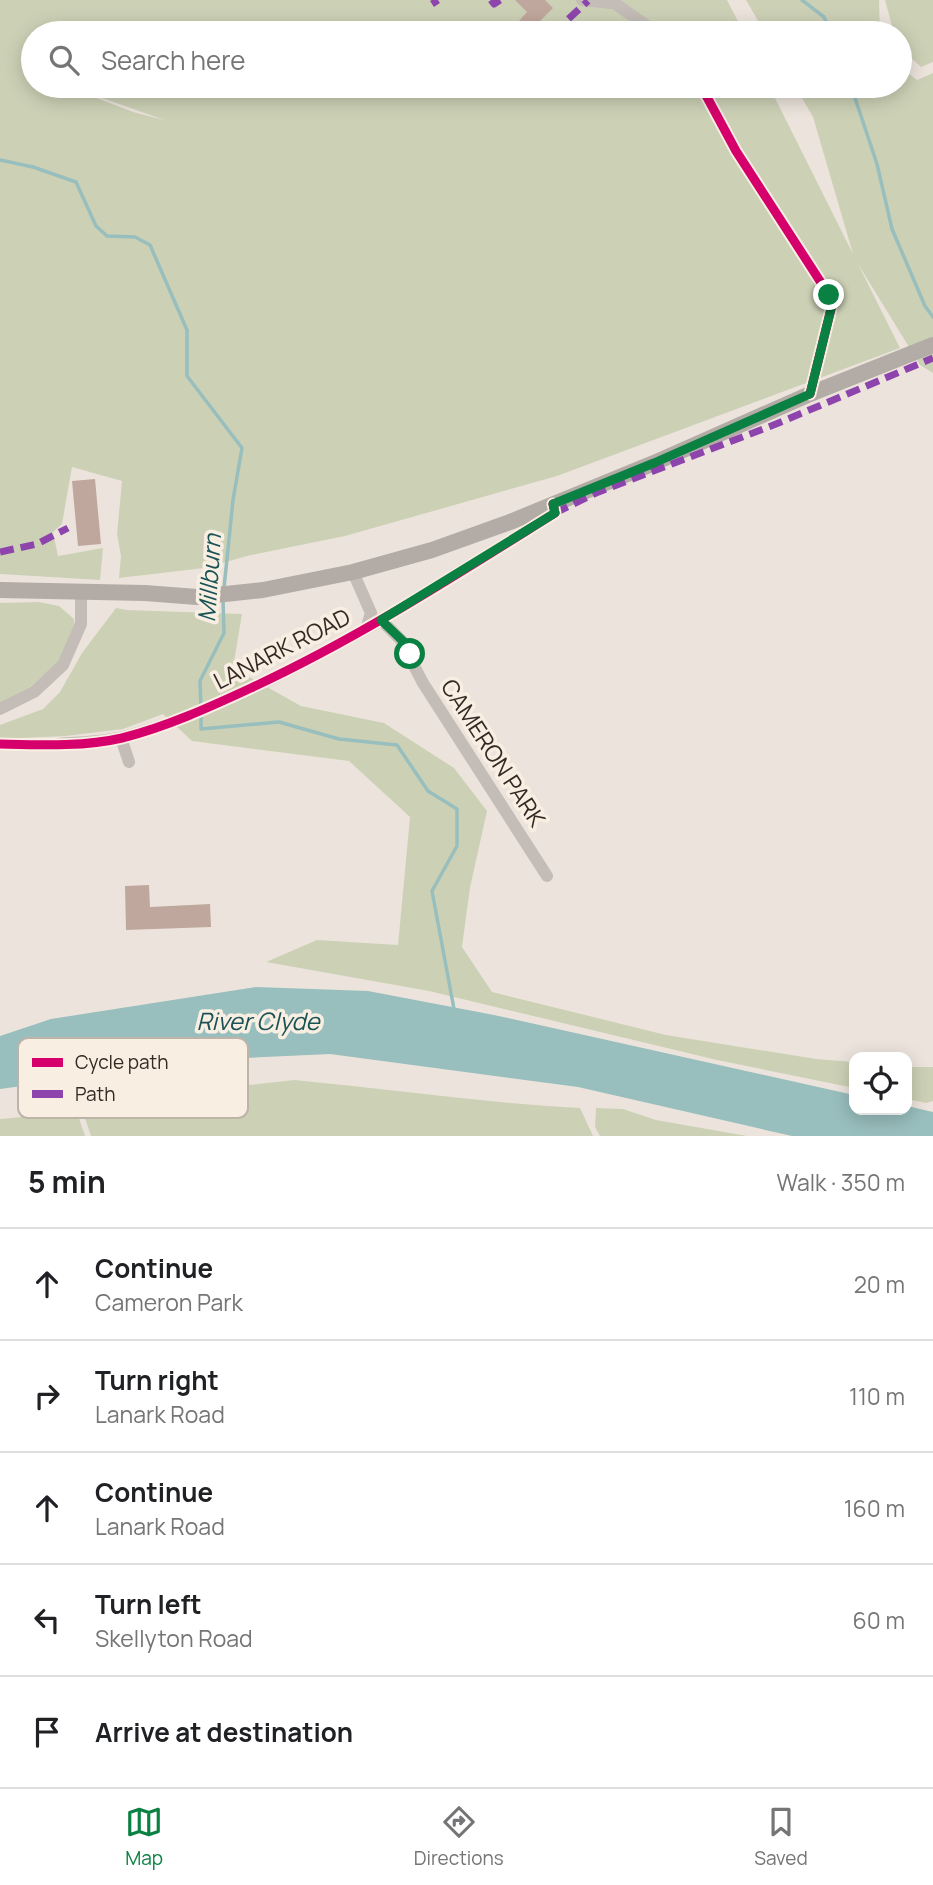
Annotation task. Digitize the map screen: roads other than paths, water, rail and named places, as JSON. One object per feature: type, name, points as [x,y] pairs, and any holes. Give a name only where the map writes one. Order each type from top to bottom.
[{"type":"main road","name":"LANARK ROAD","points":[[0,590],[145,593],[197,597],[263,590],[353,572],[432,550],[510,522],[654,463],[810,394],[933,345]]},
{"type":"street","points":[[582,0],[611,1],[640,21]]},
{"type":"street","points":[[707,98],[736,151],[829,295],[831,309],[810,394]]},
{"type":"street","name":"LANARK ROAD","points":[[353,572],[372,613],[366,629]]},
{"type":"street","points":[[0,709],[34,692],[63,665],[81,624],[81,593]]},
{"type":"street","name":"LANARK ROAD","points":[[59,744],[121,738],[183,718],[308,662],[384,619]]},
{"type":"street","name":"CAMERON PARK","points":[[384,619],[407,645],[423,683],[547,876]]},
{"type":"street","points":[[121,738],[129,762]]},
{"type":"water","name":"River Clyde","points":[[256,987],[368,991],[494,1015],[849,1094],[849,1115],[912,1115],[912,1107],[933,1112],[933,1136],[792,1136],[578,1087],[330,1054],[248,1058],[248,1038],[18,1038],[18,1087],[0,1089],[0,1036],[51,1019]]},
{"type":"waterway","points":[[802,0],[826,21]]},
{"type":"waterway","points":[[855,98],[877,164],[892,229],[925,306],[933,317]]},
{"type":"waterway","name":"Millburn","points":[[0,160],[33,167],[76,182],[96,226],[107,236],[135,237],[150,245],[187,330],[187,376],[242,448],[233,500],[224,588]]},
{"type":"waterway","name":"Millburn","points":[[201,708],[200,681],[224,633],[223,599]]},
{"type":"waterway","name":"Millburn","points":[[201,716],[201,729],[279,722],[339,739],[397,745],[428,791],[457,809],[457,846],[432,891],[454,1009]]}]
